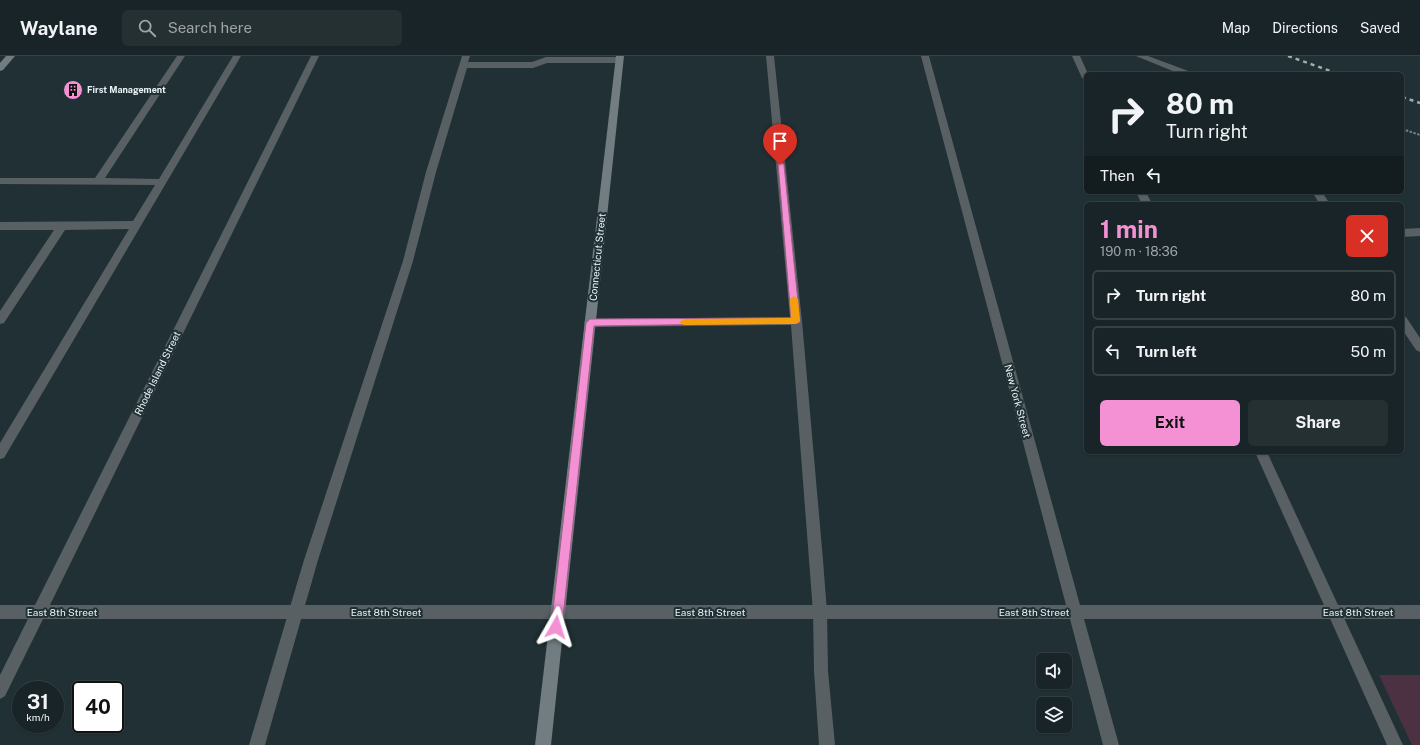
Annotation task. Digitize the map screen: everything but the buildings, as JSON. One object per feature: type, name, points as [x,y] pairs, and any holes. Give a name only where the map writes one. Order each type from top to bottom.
[{"type":"street","points":[[0,68],[11,56]]},
{"type":"street","points":[[98,182],[181,56]]},
{"type":"street","points":[[0,454],[237,56]]},
{"type":"street","name":"Rhode Island Street","points":[[0,691],[315,56]]},
{"type":"street","points":[[770,56],[796,321],[820,612],[821,671],[827,745]]},
{"type":"street","name":"New York Street","points":[[925,56],[1111,745]]},
{"type":"street","points":[[1076,56],[1084,74]]},
{"type":"street","points":[[1140,56],[1183,72]]},
{"type":"street","points":[[257,745],[311,560],[408,262],[431,172],[465,60],[533,65],[546,60],[620,58]]},
{"type":"street","name":"Connecticut Street","points":[[543,745],[620,58]]},
{"type":"street","points":[[0,181],[162,182]]},
{"type":"street","points":[[0,226],[136,225]]},
{"type":"street","points":[[0,320],[62,226]]},
{"type":"street","points":[[1404,232],[1420,232]]},
{"type":"street","points":[[590,323],[796,321]]},
{"type":"street","points":[[1404,323],[1420,347]]},
{"type":"street","points":[[1262,454],[1395,745]]},
{"type":"street","name":"East 8th Street","points":[[0,612],[1420,612]]},
{"type":"path","points":[[1404,130],[1420,135]]},
{"type":"shaded area","points":[[1379,675],[1420,675],[1420,745],[1412,745]]},
{"type":"railway","points":[[1288,56],[1333,72]]},
{"type":"railway","points":[[1404,98],[1420,103]]},
{"type":"slow traffic","points":[[684,322],[796,321],[794,299]]},
{"type":"place","name":"First Management","points":[[73,90]]},
{"type":"route","points":[[556,627],[590,323],[796,321],[780,165]]}]
